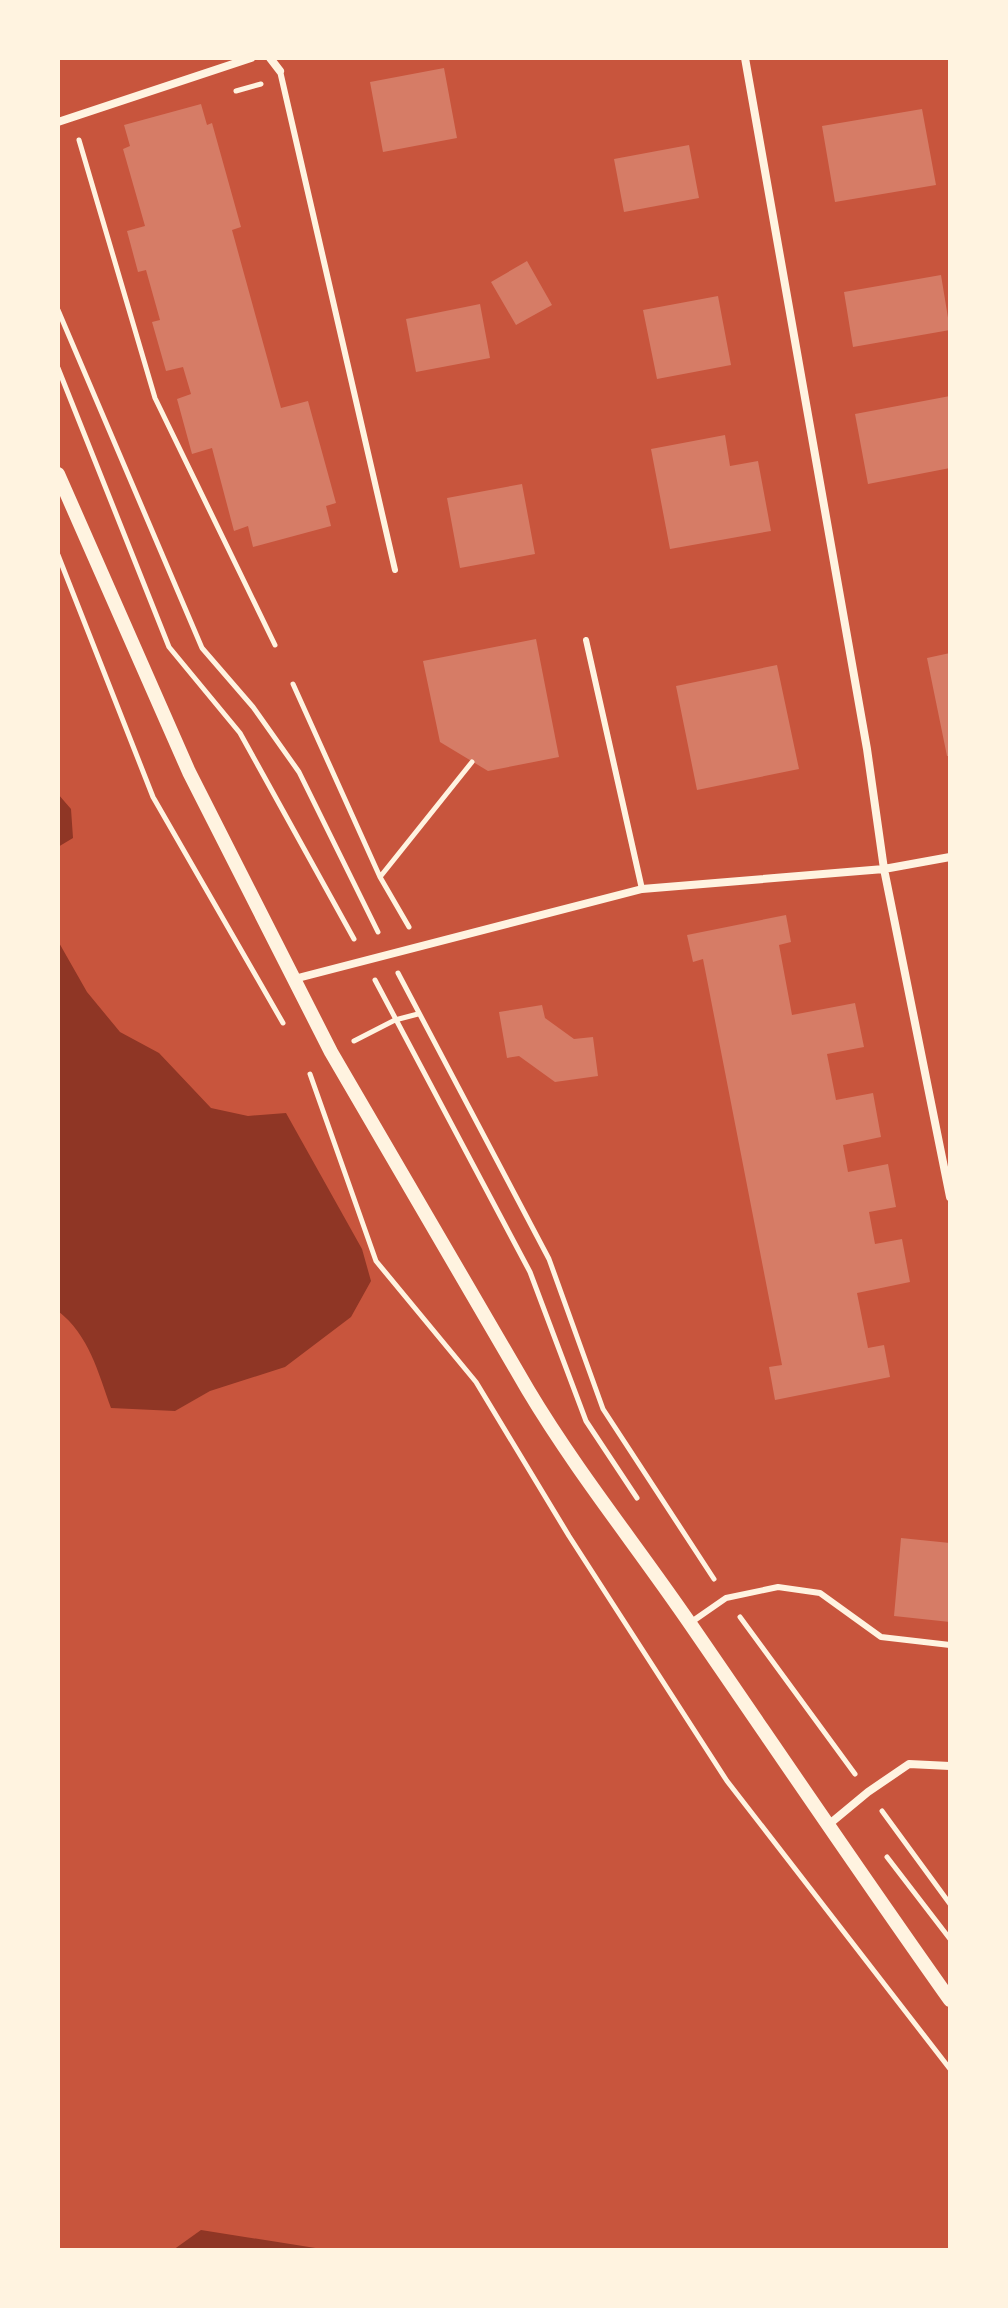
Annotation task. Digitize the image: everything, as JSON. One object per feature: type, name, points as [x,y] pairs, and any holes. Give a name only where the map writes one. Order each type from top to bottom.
[{"type":"street","points":[[58,122],[251,58]]},
{"type":"street","points":[[270,58],[281,75]]},
{"type":"street","points":[[745,58],[867,749],[884,869],[950,1197]]},
{"type":"street","points":[[58,474],[189,772],[331,1052],[553,1432],[690,1623],[826,1826],[950,2000]]},
{"type":"street","points":[[294,979],[642,889],[884,869],[950,857]]},
{"type":"street","points":[[826,1826],[909,1764],[950,1766]]},
{"type":"lane","points":[[281,75],[395,570]]},
{"type":"lane","points":[[586,640],[642,889]]},
{"type":"lane","points":[[690,1623],[726,1598],[778,1587],[820,1593],[881,1637],[950,1645]]},
{"type":"path","points":[[224,95],[281,75]]},
{"type":"path","points":[[78,135],[155,398],[275,645]]},
{"type":"path","points":[[58,310],[202,648],[253,707],[299,772],[418,1014],[549,1259],[603,1409],[726,1598],[950,1904]]},
{"type":"path","points":[[58,368],[169,647],[240,733],[365,960],[530,1272],[586,1421],[645,1509]]},
{"type":"path","points":[[293,684],[380,877],[419,946]]},
{"type":"path","points":[[380,877],[472,762]]},
{"type":"path","points":[[331,1052],[395,1020],[418,1014]]},
{"type":"path","points":[[885,1855],[950,1939]]},
{"type":"shaded area","points":[[58,794],[71,809],[73,838],[58,847]]},
{"type":"shaded area","points":[[58,941],[87,992],[120,1032],[159,1053],[211,1108],[248,1116],[286,1113],[362,1249],[371,1281],[351,1317],[285,1367],[210,1391],[175,1411],[111,1408],[85,1343],[58,1311]]},
{"type":"shaded area","points":[[201,2230],[328,2250],[173,2250]]},
{"type":"building","points":[[444,68],[457,138],[383,152],[370,82]]},
{"type":"building","points":[[201,104],[207,125],[212,123],[241,227],[232,230],[281,408],[308,401],[336,503],[326,506],[331,526],[253,547],[248,526],[234,531],[212,448],[192,454],[177,399],[191,394],[183,367],[166,371],[152,322],[160,320],[146,270],[138,272],[127,231],[145,226],[123,149],[130,146],[124,125]]},
{"type":"building","points":[[922,109],[936,185],[835,202],[822,126]]},
{"type":"building","points":[[689,145],[699,198],[624,212],[614,159]]},
{"type":"building","points":[[527,261],[552,305],[516,325],[491,282]]},
{"type":"building","points":[[941,275],[950,330],[853,347],[844,292]]},
{"type":"building","points":[[718,296],[731,365],[657,379],[643,310]]},
{"type":"building","points":[[480,304],[490,358],[416,372],[406,319]]},
{"type":"building","points":[[950,396],[950,468],[868,484],[855,414]]},
{"type":"building","points":[[725,435],[730,466],[758,461],[771,531],[670,549],[651,449]]},
{"type":"building","points":[[522,484],[535,554],[460,568],[447,498]]},
{"type":"building","points":[[536,639],[559,757],[488,771],[440,742],[423,661]]},
{"type":"building","points":[[950,653],[950,756],[947,756],[927,658]]},
{"type":"building","points":[[777,665],[799,769],[697,790],[676,686]]},
{"type":"building","points":[[786,915],[791,942],[779,945],[792,1015],[855,1003],[864,1047],[827,1054],[836,1100],[873,1093],[881,1137],[843,1145],[848,1172],[888,1164],[896,1207],[869,1212],[875,1244],[902,1239],[910,1282],[857,1293],[868,1348],[884,1345],[890,1377],[775,1400],[769,1367],[782,1365],[703,959],[693,962],[687,935]]},
{"type":"building","points":[[542,1005],[545,1018],[574,1039],[593,1037],[598,1076],[555,1082],[519,1056],[507,1058],[499,1012]]},
{"type":"building","points":[[901,1538],[950,1543],[950,1622],[894,1616]]}]
